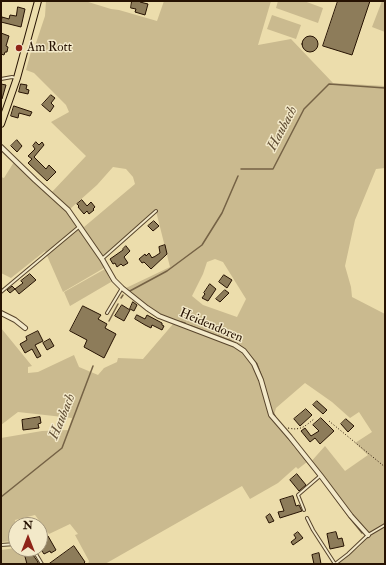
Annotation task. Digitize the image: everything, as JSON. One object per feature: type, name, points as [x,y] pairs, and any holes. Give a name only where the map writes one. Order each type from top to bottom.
[{"type":"main road","points":[[1,124],[17,78],[38,1]]},
{"type":"street","name":"Heidendoren","points":[[1,147],[68,210],[102,259],[114,280],[122,288],[159,316],[235,345],[244,351],[254,364],[260,376],[271,416],[290,437],[368,536]]},
{"type":"street","points":[[1,312],[25,328]]},
{"type":"lane","points":[[1,79],[12,77],[17,78]]},
{"type":"lane","points":[[102,259],[156,211]]},
{"type":"lane","points":[[1,292],[80,226]]},
{"type":"lane","points":[[107,313],[122,288]]},
{"type":"lane","points":[[304,510],[298,495],[321,476]]},
{"type":"lane","points":[[307,518],[335,564],[368,536],[385,525]]},
{"type":"path","points":[[295,429],[302,428],[314,419]]},
{"type":"path","points":[[329,421],[385,467]]},
{"type":"shaded area","points":[[46,1],[85,1],[157,21],[164,1],[271,1],[258,45],[291,39],[333,83],[385,86],[385,168],[376,169],[355,220],[345,266],[351,287],[352,297],[385,314],[385,564],[338,564],[359,547],[367,538],[309,464],[325,446],[345,471],[368,455],[355,443],[372,432],[359,412],[350,418],[332,402],[305,383],[276,408],[274,415],[294,447],[307,462],[298,469],[296,467],[278,483],[250,499],[242,486],[105,564],[88,564],[89,561],[75,535],[78,534],[70,524],[49,534],[48,517],[36,517],[35,515],[27,517],[8,517],[8,542],[1,542],[1,438],[42,431],[68,430],[72,418],[18,412],[1,425],[1,328],[32,366],[28,367],[28,373],[38,372],[74,355],[79,367],[98,375],[104,368],[117,362],[118,358],[143,359],[173,324],[174,320],[158,314],[126,288],[170,267],[156,211],[102,258],[104,268],[63,292],[45,251],[11,278],[1,273],[1,177],[4,178],[14,162],[51,193],[86,156],[51,122],[69,112],[66,105],[34,73],[26,70],[32,48],[34,49],[45,16]],"holes":[[[113,167],[126,169],[133,177],[135,184],[84,227],[70,209],[97,185]],[[215,259],[223,262],[246,299],[237,317],[203,305],[192,296],[207,262]]]},
{"type":"shaded area","points":[[278,1],[304,1],[323,8],[318,23],[276,8]]},
{"type":"shaded area","points":[[382,1],[385,1],[385,32],[372,27]]},
{"type":"shaded area","points":[[272,15],[301,25],[296,39],[267,29]]},
{"type":"shaded area","points":[[105,269],[111,282],[70,306],[64,292]]},
{"type":"shaded area","points":[[8,549],[8,557],[25,557],[27,564],[1,564],[1,550]]},
{"type":"building","points":[[132,1],[140,1],[148,4],[145,15],[135,12],[136,9],[131,8]]},
{"type":"building","points":[[338,1],[370,1],[352,55],[323,46]]},
{"type":"building","points":[[18,7],[25,9],[21,27],[1,22],[2,17],[9,19],[10,15],[16,16]]},
{"type":"building","points":[[1,33],[9,36],[6,46],[8,47],[7,52],[5,52],[4,55],[1,54]]},
{"type":"building","points":[[310,36],[316,38],[318,44],[316,50],[310,52],[304,50],[302,44],[304,38]]},
{"type":"building","points":[[1,84],[6,85],[2,99],[1,99]]},
{"type":"building","points":[[21,84],[27,85],[26,89],[29,90],[28,94],[19,92]]},
{"type":"building","points":[[51,95],[55,98],[51,103],[54,106],[50,112],[42,105]]},
{"type":"building","points":[[14,106],[32,112],[30,116],[19,113],[18,118],[11,116]]},
{"type":"building","points":[[17,140],[22,146],[17,152],[11,146]]},
{"type":"building","points":[[36,142],[39,145],[42,142],[44,145],[34,157],[46,169],[49,165],[56,172],[47,181],[28,163],[32,159],[28,156],[35,149],[33,146]]},
{"type":"building","points":[[82,200],[87,206],[91,202],[95,207],[89,214],[87,211],[84,214],[78,207],[79,206],[77,204]]},
{"type":"building","points":[[154,221],[159,226],[153,231],[148,226]]},
{"type":"building","points":[[165,245],[167,254],[151,269],[139,259],[145,254],[146,256],[149,253],[152,258],[154,257],[160,253],[159,247]]},
{"type":"building","points":[[126,246],[130,251],[124,257],[128,263],[123,266],[121,264],[117,267],[110,259],[123,250]]},
{"type":"building","points":[[30,274],[36,280],[19,294],[15,289],[23,283],[21,281]]},
{"type":"building","points":[[224,275],[232,280],[227,288],[219,282]]},
{"type":"building","points":[[210,284],[216,289],[208,301],[202,298]]},
{"type":"building","points":[[12,286],[15,289],[10,293],[7,290]]},
{"type":"building","points":[[225,290],[229,293],[220,302],[216,299]]},
{"type":"building","points":[[133,302],[137,305],[134,311],[130,309]]},
{"type":"building","points":[[122,305],[130,310],[124,321],[115,316]]},
{"type":"building","points":[[83,306],[101,315],[98,319],[107,324],[105,328],[116,334],[104,358],[84,347],[87,340],[70,331]]},
{"type":"building","points":[[137,315],[145,319],[147,315],[162,323],[164,326],[162,330],[152,325],[151,328],[135,319]]},
{"type":"building","points":[[38,331],[43,341],[35,345],[41,356],[37,358],[32,349],[25,353],[20,344],[27,340],[26,337]]},
{"type":"building","points":[[50,339],[54,346],[47,350],[43,343]]},
{"type":"building","points":[[317,401],[327,410],[323,414],[313,405]]},
{"type":"building","points":[[306,409],[312,415],[300,426],[294,419]]},
{"type":"building","points":[[40,417],[41,423],[38,424],[39,428],[23,430],[22,420]]},
{"type":"building","points":[[321,418],[334,431],[320,444],[315,438],[310,442],[301,431],[305,428],[311,436],[319,431],[313,425]]},
{"type":"building","points":[[346,419],[354,426],[348,432],[341,424]]},
{"type":"building","points":[[297,474],[306,485],[299,491],[290,480]]},
{"type":"building","points":[[293,496],[296,506],[299,505],[302,511],[280,518],[278,512],[284,511],[280,500]]},
{"type":"building","points":[[270,514],[274,521],[269,523],[266,517]]},
{"type":"building","points":[[298,532],[303,538],[293,545],[291,542],[296,538],[294,535]]},
{"type":"building","points":[[336,532],[338,539],[342,538],[344,546],[330,549],[327,534]]},
{"type":"building","points":[[48,536],[56,550],[51,553],[50,551],[48,552]]},
{"type":"building","points":[[74,546],[85,562],[83,564],[49,564]]},
{"type":"building","points":[[319,553],[321,564],[314,564],[312,555]]},
{"type":"building","points":[[25,557],[34,557],[38,562],[38,564],[27,564]]},
{"type":"waterway","name":"Haubach","points":[[241,169],[273,169],[304,109],[329,84],[385,88]]},
{"type":"waterway","name":"Haubach","points":[[128,292],[167,271],[202,245],[222,213],[238,176]]},
{"type":"waterway","name":"Haubach","points":[[109,321],[118,304]]},
{"type":"waterway","points":[[177,321],[185,323]]},
{"type":"waterway","points":[[191,326],[231,341]]},
{"type":"waterway","points":[[246,351],[257,364],[262,378]]},
{"type":"waterway","name":"Haubach","points":[[1,497],[62,448],[93,366]]},
{"type":"waterway","points":[[271,409],[275,416]]},
{"type":"waterway","points":[[286,435],[317,474]]},
{"type":"waterway","points":[[333,495],[362,533]]},
{"type":"place","name":"Am Rott","points":[[19,48]]}]
